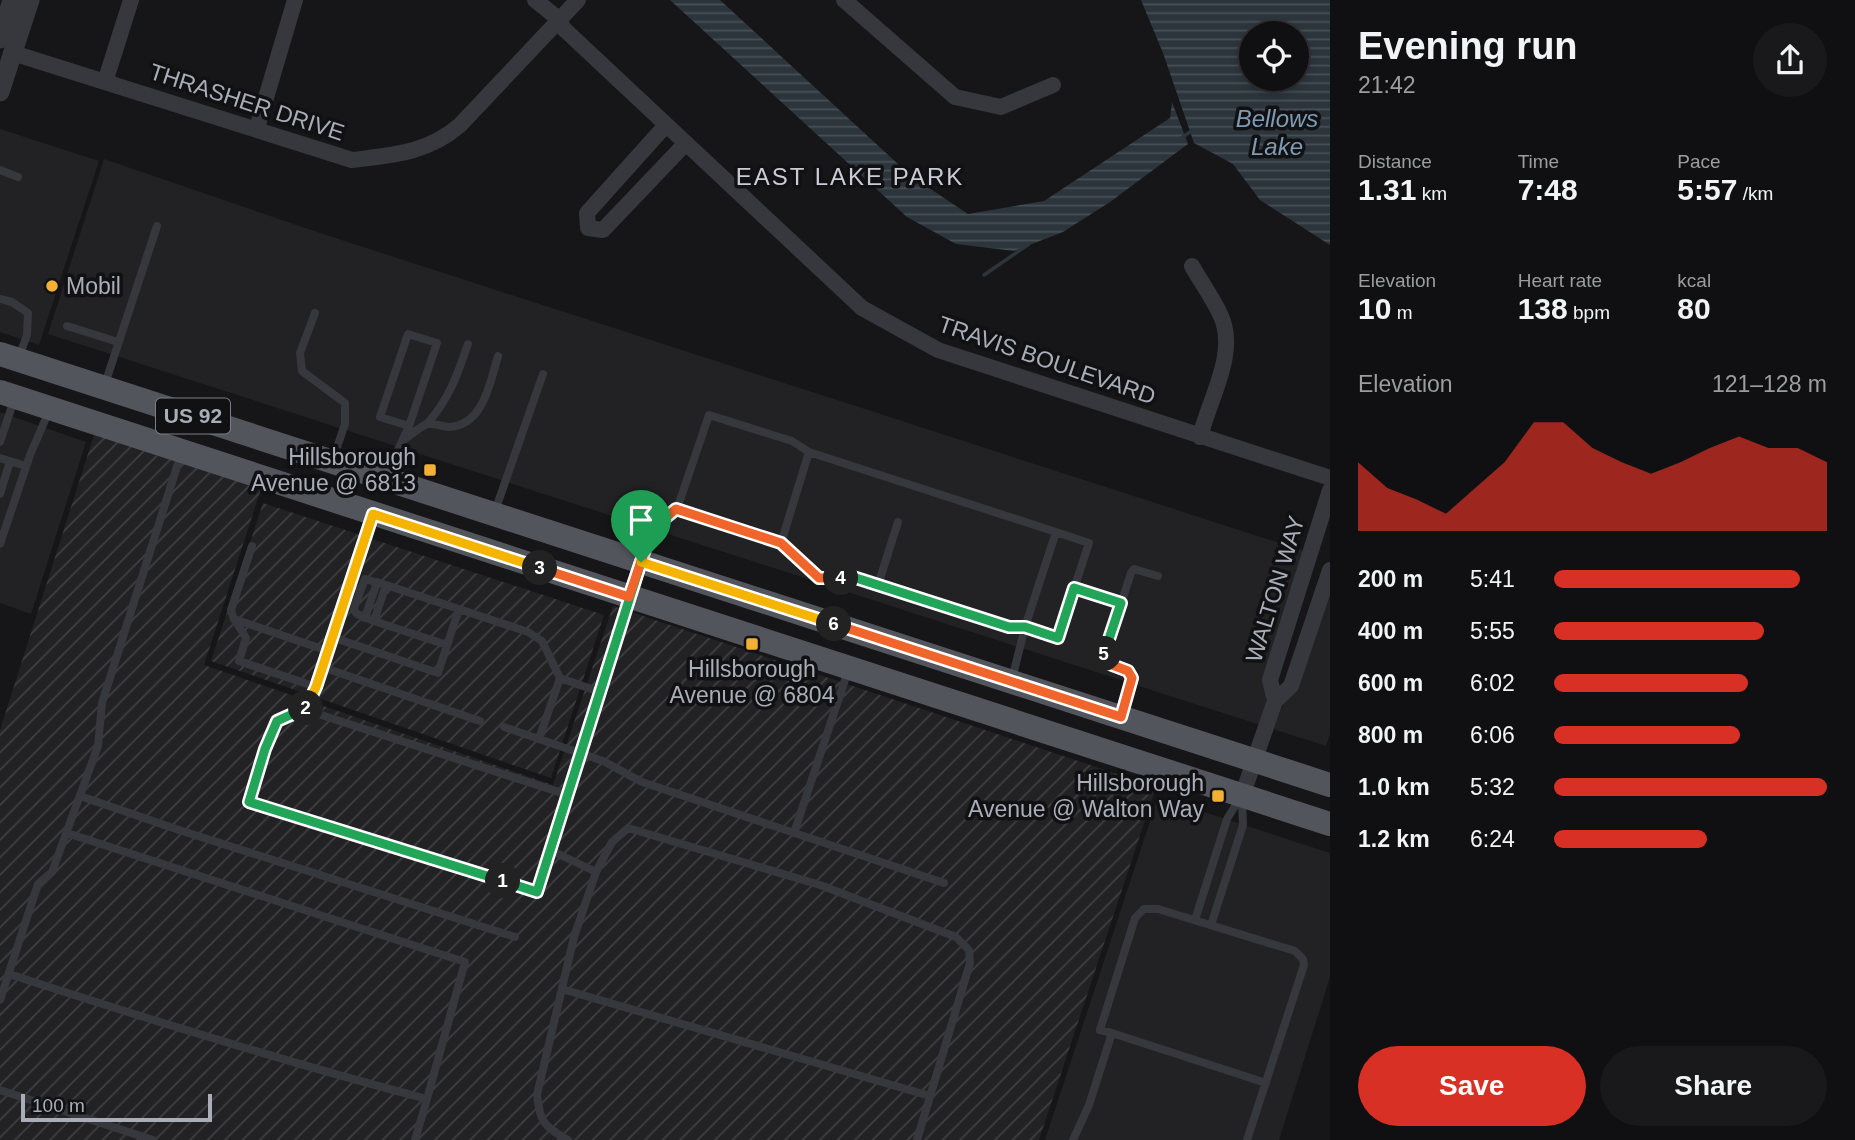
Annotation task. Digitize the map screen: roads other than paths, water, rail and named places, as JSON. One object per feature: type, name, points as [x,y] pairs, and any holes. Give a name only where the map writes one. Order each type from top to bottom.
[{"type":"main road","name":"US 92","points":[[9,356],[1330,785]]},
{"type":"main road","name":"US 92","points":[[7,394],[1330,824]]},
{"type":"main road","points":[[373,514],[385,478]]},
{"type":"main road","points":[[629,597],[641,562]]},
{"type":"street","points":[[0,92],[12,0]]},
{"type":"street","points":[[6,46],[30,0]]},
{"type":"street","points":[[105,82],[131,0]]},
{"type":"street","points":[[257,128],[295,0]]},
{"type":"street","name":"TRAVIS BOULEVARD","points":[[535,0],[862,308],[938,350],[1330,478]]},
{"type":"street","name":"THRASHER DRIVE","points":[[6,46],[105,82],[352,160],[407,153],[444,139],[578,0]]},
{"type":"street","points":[[844,0],[956,97],[1001,107],[1052,85]]},
{"type":"street","points":[[666,125],[587,213],[588,228],[603,230],[685,142]]},
{"type":"street","points":[[1192,266],[1222,316],[1227,345],[1200,437]]},
{"type":"street","name":"WALTON WAY","points":[[1275,701],[1270,680],[1330,490]]},
{"type":"street","name":"WALTON WAY","points":[[1242,796],[1275,701],[1291,686],[1330,570]]},
{"type":"lane","points":[[0,170],[18,177]]},
{"type":"lane","points":[[104,387],[156,226]]},
{"type":"lane","points":[[0,299],[12,302],[28,313],[27,335],[9,356]]},
{"type":"lane","points":[[315,313],[300,353],[302,371],[345,404],[345,424],[332,461]]},
{"type":"lane","points":[[67,326],[118,342]]},
{"type":"lane","points":[[385,478],[405,439],[437,343],[408,334],[380,416],[409,426]]},
{"type":"lane","points":[[405,439],[427,424],[443,406],[468,344]]},
{"type":"lane","points":[[427,424],[450,427],[473,417],[482,406],[498,356]]},
{"type":"lane","points":[[494,514],[543,374]]},
{"type":"lane","points":[[0,442],[7,394]]},
{"type":"lane","points":[[0,544],[26,466],[50,408]]},
{"type":"lane","points":[[641,562],[652,529],[676,509],[709,415],[792,441],[810,452],[1089,543],[1058,638],[1025,627],[1009,627],[853,577],[825,580],[819,578],[781,543],[676,509]]},
{"type":"lane","points":[[0,1000],[38,884],[52,872],[98,746],[102,703],[182,452]]},
{"type":"lane","points":[[781,543],[810,452]]},
{"type":"lane","points":[[0,458],[26,466]]},
{"type":"lane","points":[[0,494],[10,461]]},
{"type":"lane","points":[[373,514],[308,707],[277,721],[265,749],[249,802],[537,892],[629,597]]},
{"type":"lane","points":[[878,585],[898,522]]},
{"type":"lane","points":[[1011,682],[1025,627],[1056,532]]},
{"type":"lane","points":[[252,546],[231,610],[246,638],[239,661],[316,687]]},
{"type":"lane","points":[[1121,717],[1132,678],[1128,671],[1107,663],[1104,655],[1134,569],[1158,576]]},
{"type":"lane","points":[[447,645],[365,618],[354,610],[362,582],[366,579],[377,582],[528,632],[542,641],[560,678],[600,692]]},
{"type":"lane","points":[[365,618],[377,582]]},
{"type":"lane","points":[[374,621],[386,585]]},
{"type":"lane","points":[[1074,588],[1121,603]]},
{"type":"lane","points":[[332,637],[438,673],[459,610]]},
{"type":"lane","points":[[234,619],[328,651]]},
{"type":"lane","points":[[322,667],[480,720]]},
{"type":"lane","points":[[794,833],[849,668]]},
{"type":"lane","points":[[539,739],[560,678]]},
{"type":"lane","points":[[308,707],[318,714],[568,795]]},
{"type":"lane","points":[[504,727],[603,761],[642,782],[944,883]]},
{"type":"lane","points":[[80,796],[515,937]]},
{"type":"lane","points":[[1195,920],[1227,819],[1242,796]]},
{"type":"lane","points":[[1211,925],[1243,824],[1242,796]]},
{"type":"lane","points":[[568,1140],[545,1127],[539,1114],[537,1095],[574,937],[596,872],[612,842],[628,828],[820,885],[956,937],[969,950],[970,963],[917,1140]]},
{"type":"lane","points":[[67,833],[465,962],[415,1140]]},
{"type":"lane","points":[[550,850],[596,872]]},
{"type":"lane","points":[[1247,1140],[1266,1083],[1302,972],[1303,960],[1295,951],[1195,920],[1150,908],[1139,912],[1100,1030],[1266,1083]]},
{"type":"lane","points":[[9,974],[318,1070],[427,1099]]},
{"type":"lane","points":[[562,989],[930,1096]]},
{"type":"lane","points":[[1073,1140],[1089,1105],[1112,1033]]},
{"type":"lane","points":[[0,1090],[153,1140]]},
{"type":"water","points":[[670,0],[720,0],[911,176],[968,214],[1044,201],[1170,118],[1172,102],[1188,144],[1110,202],[1063,232],[1014,251],[956,244],[907,217]]},
{"type":"water","name":"Bellows Lake","points":[[1141,0],[1330,0],[1330,245],[1260,200],[1233,164],[1194,143],[1163,53]]},
{"type":"waterway","points":[[1181,138],[1190,132]]},
{"type":"waterway","points":[[984,275],[1029,244]]},
{"type":"place","name":"Mobil","points":[[52,286]]},
{"type":"place","name":"Hillsborough Avenue @ 6813","points":[[430,470]]},
{"type":"place","name":"Hillsborough Avenue @ 6804","points":[[752,644]]},
{"type":"place","name":"Hillsborough Avenue @ Walton Way","points":[[1218,796]]},
{"type":"district","name":"EAST LAKE PARK","points":[[850,177]]}]
